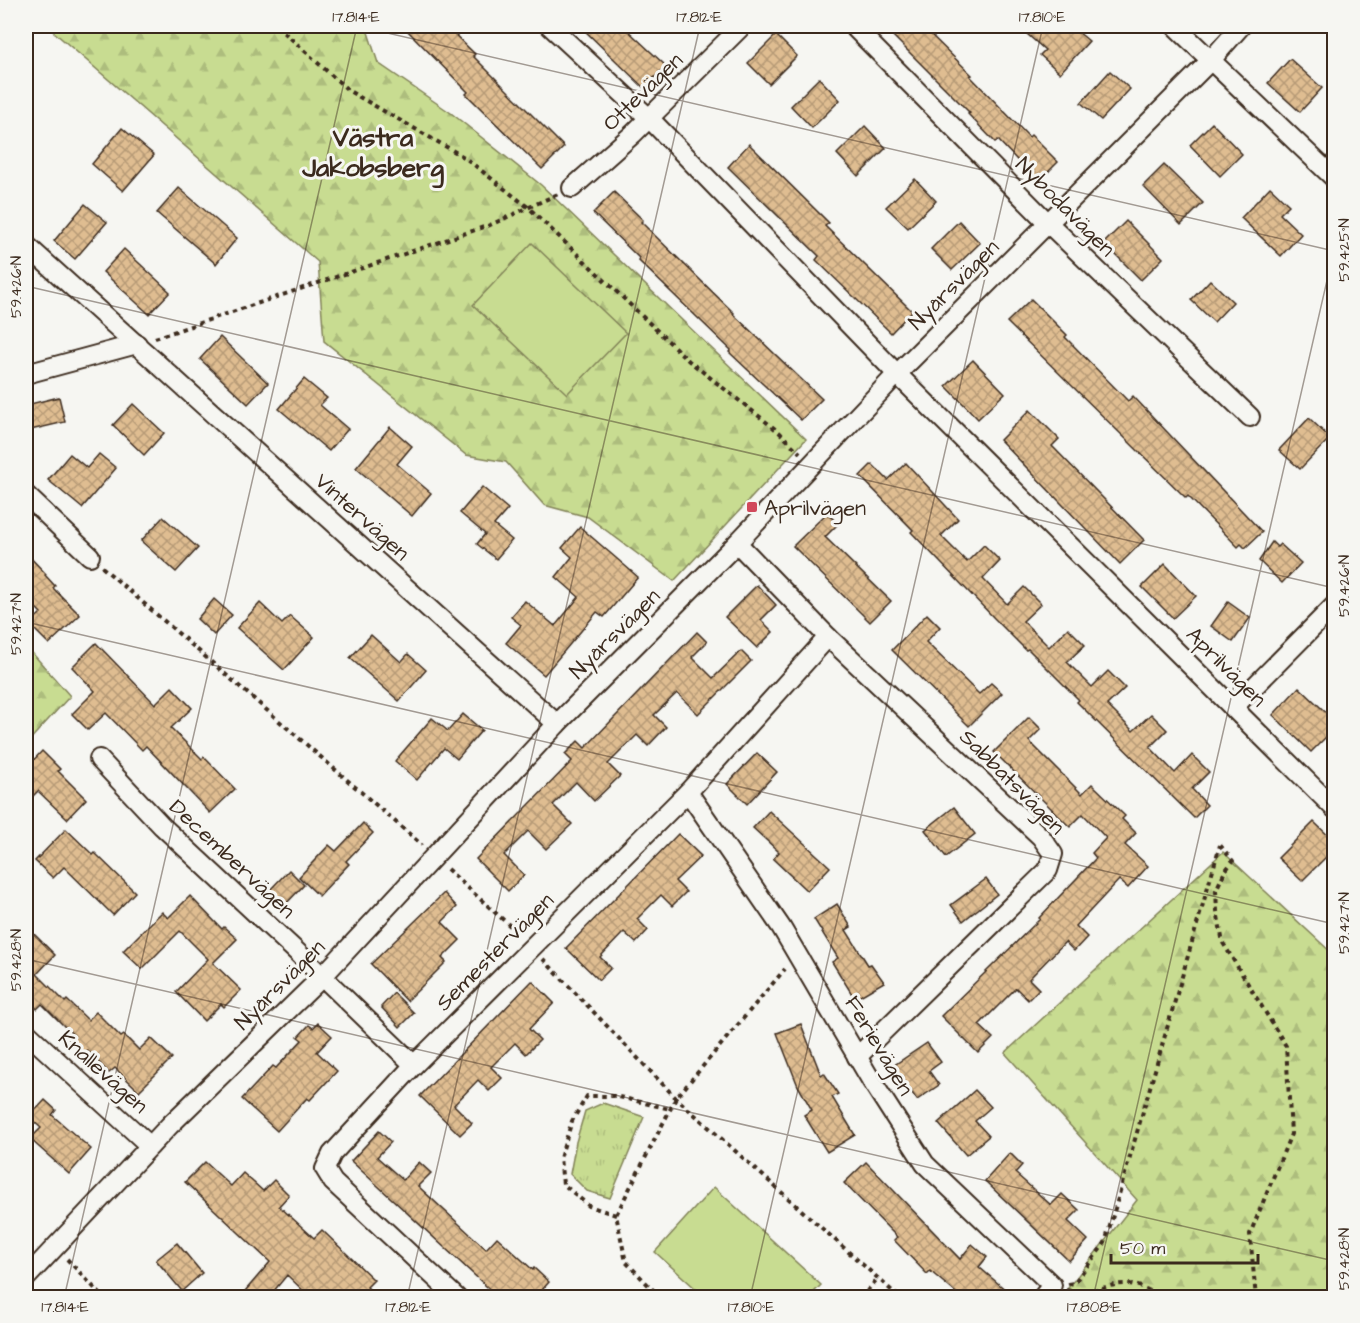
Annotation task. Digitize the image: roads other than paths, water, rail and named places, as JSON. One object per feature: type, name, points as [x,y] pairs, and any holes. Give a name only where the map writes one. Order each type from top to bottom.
[{"type":"street","name":"Aprilvägen","points":[[550,26],[649,118],[897,374],[1335,808]]},
{"type":"street","name":"Ottevägen","points":[[572,188],[649,118],[742,26]]},
{"type":"street","name":"Nybodavägen","points":[[853,26],[1048,224],[1250,417]]},
{"type":"street","points":[[1175,26],[1335,178]]},
{"type":"street","name":"Nyårsvägen","points":[[28,1273],[150,1146],[322,977],[557,724],[736,543],[897,374],[1211,60],[1241,26]]},
{"type":"street","name":"Vintervägen","points":[[26,244],[557,724]]},
{"type":"street","points":[[26,374],[137,344]]},
{"type":"street","points":[[26,495],[90,556]]},
{"type":"street","name":"Sabbatsvägen","points":[[736,543],[828,637],[1041,837],[1053,854],[1048,870],[857,1057]]},
{"type":"street","points":[[1234,707],[1335,606]]},
{"type":"street","name":"Semestervägen","points":[[457,1298],[333,1182],[325,1169],[332,1154],[414,1065],[688,792],[828,637]]},
{"type":"street","name":"Decembervägen","points":[[99,759],[162,826],[414,1065]]},
{"type":"street","name":"Ferievägen","points":[[688,792],[798,955],[857,1057],[925,1164],[1047,1291]]},
{"type":"street","name":"Knallevägen","points":[[26,1032],[150,1146]]},
{"type":"place","name":"Aprilvägen","points":[[752,507]]},
{"type":"district","name":"Västra Jakobsberg","points":[[373,152]]}]
